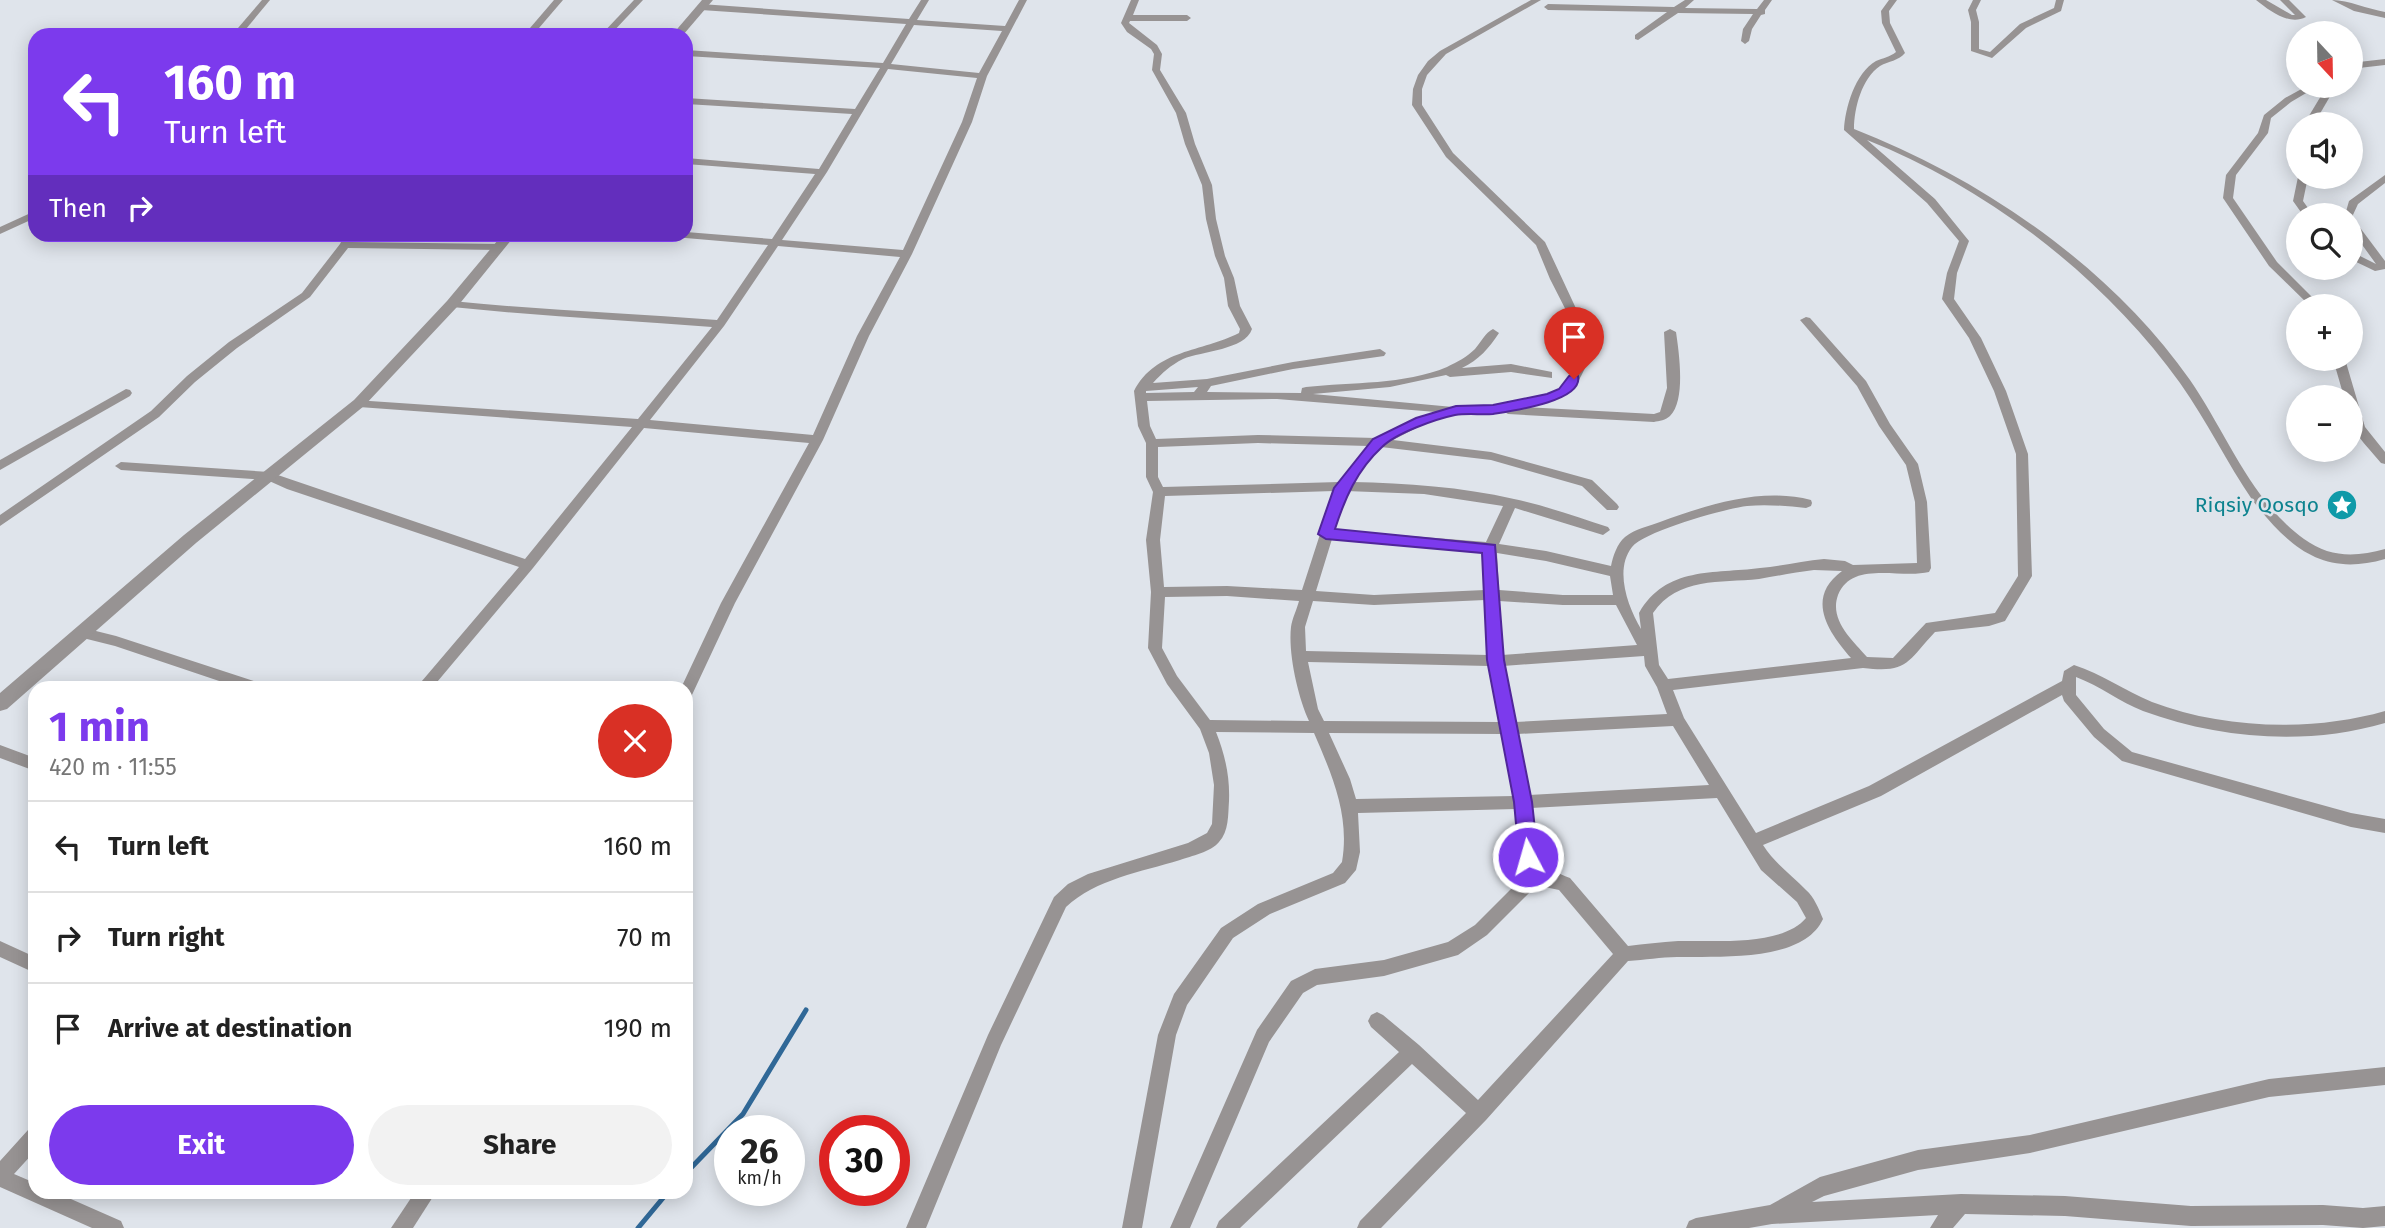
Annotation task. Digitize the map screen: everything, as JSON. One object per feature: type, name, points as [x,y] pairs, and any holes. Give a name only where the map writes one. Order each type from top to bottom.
[{"type":"street","points":[[242,28],[266,0]]},
{"type":"street","points":[[534,28],[559,0]]},
{"type":"street","points":[[613,28],[639,0]]},
{"type":"street","points":[[430,681],[528,565],[720,324],[822,172],[925,0]]},
{"type":"street","points":[[692,681],[728,603],[817,440],[863,336],[906,254],[967,122],[982,76],[1023,0]]},
{"type":"street","points":[[916,1228],[994,1041],[1060,902],[1074,889],[1094,879],[1192,849],[1213,838],[1220,824],[1222,785],[1217,753],[1206,726],[1172,680],[1155,648],[1158,592],[1153,540],[1159,492],[1152,477],[1152,443],[1144,426],[1142,392],[1167,362],[1184,353],[1231,342],[1244,335],[1245,330],[1234,306],[1229,278],[1220,256],[1211,219],[1207,185],[1181,113],[1156,70],[1157,54],[1154,47],[1127,27],[1135,0]]},
{"type":"street","points":[[1638,37],[1690,0]]},
{"type":"street","points":[[1745,41],[1752,20],[1762,12],[1768,0]]},
{"type":"street","points":[[1664,685],[1863,662],[1888,665],[1898,662],[1931,627],[1989,621],[2000,617],[2025,576],[2022,454],[2000,391],[1975,338],[1948,299],[1952,273],[1964,241],[1931,201],[1849,130],[1848,115],[1866,75],[1876,65],[1896,58],[1901,53],[1886,23],[1885,11],[1892,0]]},
{"type":"street","points":[[1977,0],[1972,10],[1975,22],[1975,51],[1988,55],[1992,55],[2023,26],[2053,13],[2058,9],[2060,0]]},
{"type":"street","points":[[2260,0],[2290,18],[2302,17],[2284,0]]},
{"type":"street","points":[[2336,0],[2357,9],[2385,15]]},
{"type":"street","points":[[683,28],[704,3],[1008,29]]},
{"type":"street","points":[[1493,409],[1564,392],[1574,379],[1588,347],[1541,244],[1449,155],[1428,125],[1416,98],[1427,67],[1444,52],[1542,3],[1762,12]]},
{"type":"street","points":[[1128,18],[1187,18]]},
{"type":"street","points":[[693,53],[885,66],[982,76]]},
{"type":"street","points":[[2363,65],[2385,62]]},
{"type":"street","points":[[2292,98],[2267,117],[2263,133],[2231,175],[2228,198],[2273,264],[2304,294]]},
{"type":"street","points":[[693,101],[858,112]]},
{"type":"street","points":[[1849,130],[1869,136],[1969,186],[2032,230],[2079,269],[2137,324],[2172,364],[2212,421],[2253,490],[2275,519],[2308,549],[2348,562],[2385,554]]},
{"type":"street","points":[[693,162],[822,172]]},
{"type":"street","points":[[2353,203],[2385,178]]},
{"type":"street","points":[[0,231],[28,217]]},
{"type":"street","points":[[693,236],[906,254]]},
{"type":"street","points":[[2363,237],[2383,266],[2375,268],[2363,261]]},
{"type":"street","points":[[0,521],[155,414],[191,379],[233,345],[306,295],[346,242]]},
{"type":"street","points":[[391,242],[500,247]]},
{"type":"street","points":[[0,704],[190,539],[359,403],[452,304],[504,242]]},
{"type":"street","points":[[452,304],[538,313],[586,313],[720,324]]},
{"type":"street","points":[[1367,1228],[1479,1113],[1624,954],[1680,949],[1728,949],[1766,944],[1804,933],[1815,919],[1810,907],[1794,888],[1767,865],[1677,720],[1664,685],[1652,666],[1648,650],[1646,613],[1661,594],[1675,586],[1715,577],[1767,573],[1816,564],[1835,564],[1852,570],[1924,568],[1921,502],[1912,464],[1885,426],[1861,384],[1806,320]]},
{"type":"street","points":[[1277,395],[1456,410],[1493,409],[1654,418],[1664,415],[1672,403],[1670,332]]},
{"type":"street","points":[[1438,374],[1466,362],[1482,349],[1493,333]]},
{"type":"street","points":[[1142,392],[1207,383],[1325,359],[1380,352]]},
{"type":"street","points":[[1142,392],[1198,397],[1277,395],[1438,374],[1511,368],[1548,375]]},
{"type":"street","points":[[1198,397],[1207,383]]},
{"type":"street","points":[[0,466],[126,393]]},
{"type":"street","points":[[359,403],[639,423],[817,440]]},
{"type":"street","points":[[1132,1228],[1167,1035],[1180,1000],[1227,933],[1264,909],[1339,878],[1350,865],[1350,806],[1311,709],[1299,656],[1298,627],[1341,488],[1378,442],[1420,421],[1456,410]]},
{"type":"street","points":[[2363,433],[2385,460]]},
{"type":"street","points":[[1152,443],[1258,439],[1378,442],[1491,456],[1587,483],[1612,507]]},
{"type":"street","points":[[121,466],[269,476],[528,565]]},
{"type":"street","points":[[1159,492],[1341,488],[1419,491],[1511,503],[1603,530]]},
{"type":"street","points":[[1648,650],[1636,634],[1617,591],[1619,559],[1629,541],[1650,530],[1724,505],[1768,500],[1806,503]]},
{"type":"street","points":[[1511,503],[1490,548],[1495,660],[1523,802],[1528,857],[1537,870],[1552,880]]},
{"type":"street","points":[[1326,534],[1534,552],[1584,562],[1618,573]]},
{"type":"street","points":[[1852,570],[1843,575],[1835,586],[1827,603],[1828,614],[1836,630],[1863,662]]},
{"type":"street","points":[[1158,592],[1227,591],[1374,600],[1492,595],[1563,600],[1622,600]]},
{"type":"street","points":[[84,633],[235,681]]},
{"type":"street","points":[[1299,656],[1495,660],[1648,650]]},
{"type":"street","points":[[2385,717],[2347,728],[2297,731],[2247,728],[2147,706],[2087,674],[2074,671],[2069,675],[2070,697],[2099,733],[2127,757],[2351,820],[2385,826]]},
{"type":"street","points":[[1753,842],[1875,791],[2068,684]]},
{"type":"street","points":[[1206,726],[1321,729],[1510,728],[1677,720]]},
{"type":"street","points":[[0,751],[28,762]]},
{"type":"street","points":[[1350,806],[1523,802],[1719,790]]},
{"type":"street","points":[[1180,1228],[1263,1036],[1297,987],[1315,977],[1384,968],[1452,949],[1481,930],[1527,884],[1540,879],[1564,883],[1624,954]]},
{"type":"street","points":[[0,949],[28,962]]},
{"type":"street","points":[[1377,1021],[1479,1113]]},
{"type":"street","points":[[1226,1228],[1413,1051]]},
{"type":"street","points":[[1772,1214],[1820,1187],[1918,1160],[2030,1144],[2269,1088],[2385,1076]]},
{"type":"street","points":[[28,1145],[0,1176],[28,1189]]},
{"type":"street","points":[[50,1199],[114,1228]]},
{"type":"street","points":[[401,1228],[421,1199]]},
{"type":"street","points":[[1940,1228],[1961,1204]]},
{"type":"street","points":[[1696,1228],[1772,1214],[1961,1204],[2065,1206],[2191,1216],[2385,1216]]},
{"type":"waterway","points":[[693,1166],[743,1114],[806,1010]]},
{"type":"waterway","points":[[638,1228],[662,1199]]},
{"type":"place","name":"Riqsiy Qosqo","points":[[2342,505]]},
{"type":"route","points":[[1528,857],[1523,802],[1495,660],[1490,548],[1326,534],[1341,488],[1378,442],[1420,421],[1456,410],[1493,409],[1550,397],[1564,392],[1574,379]]}]
